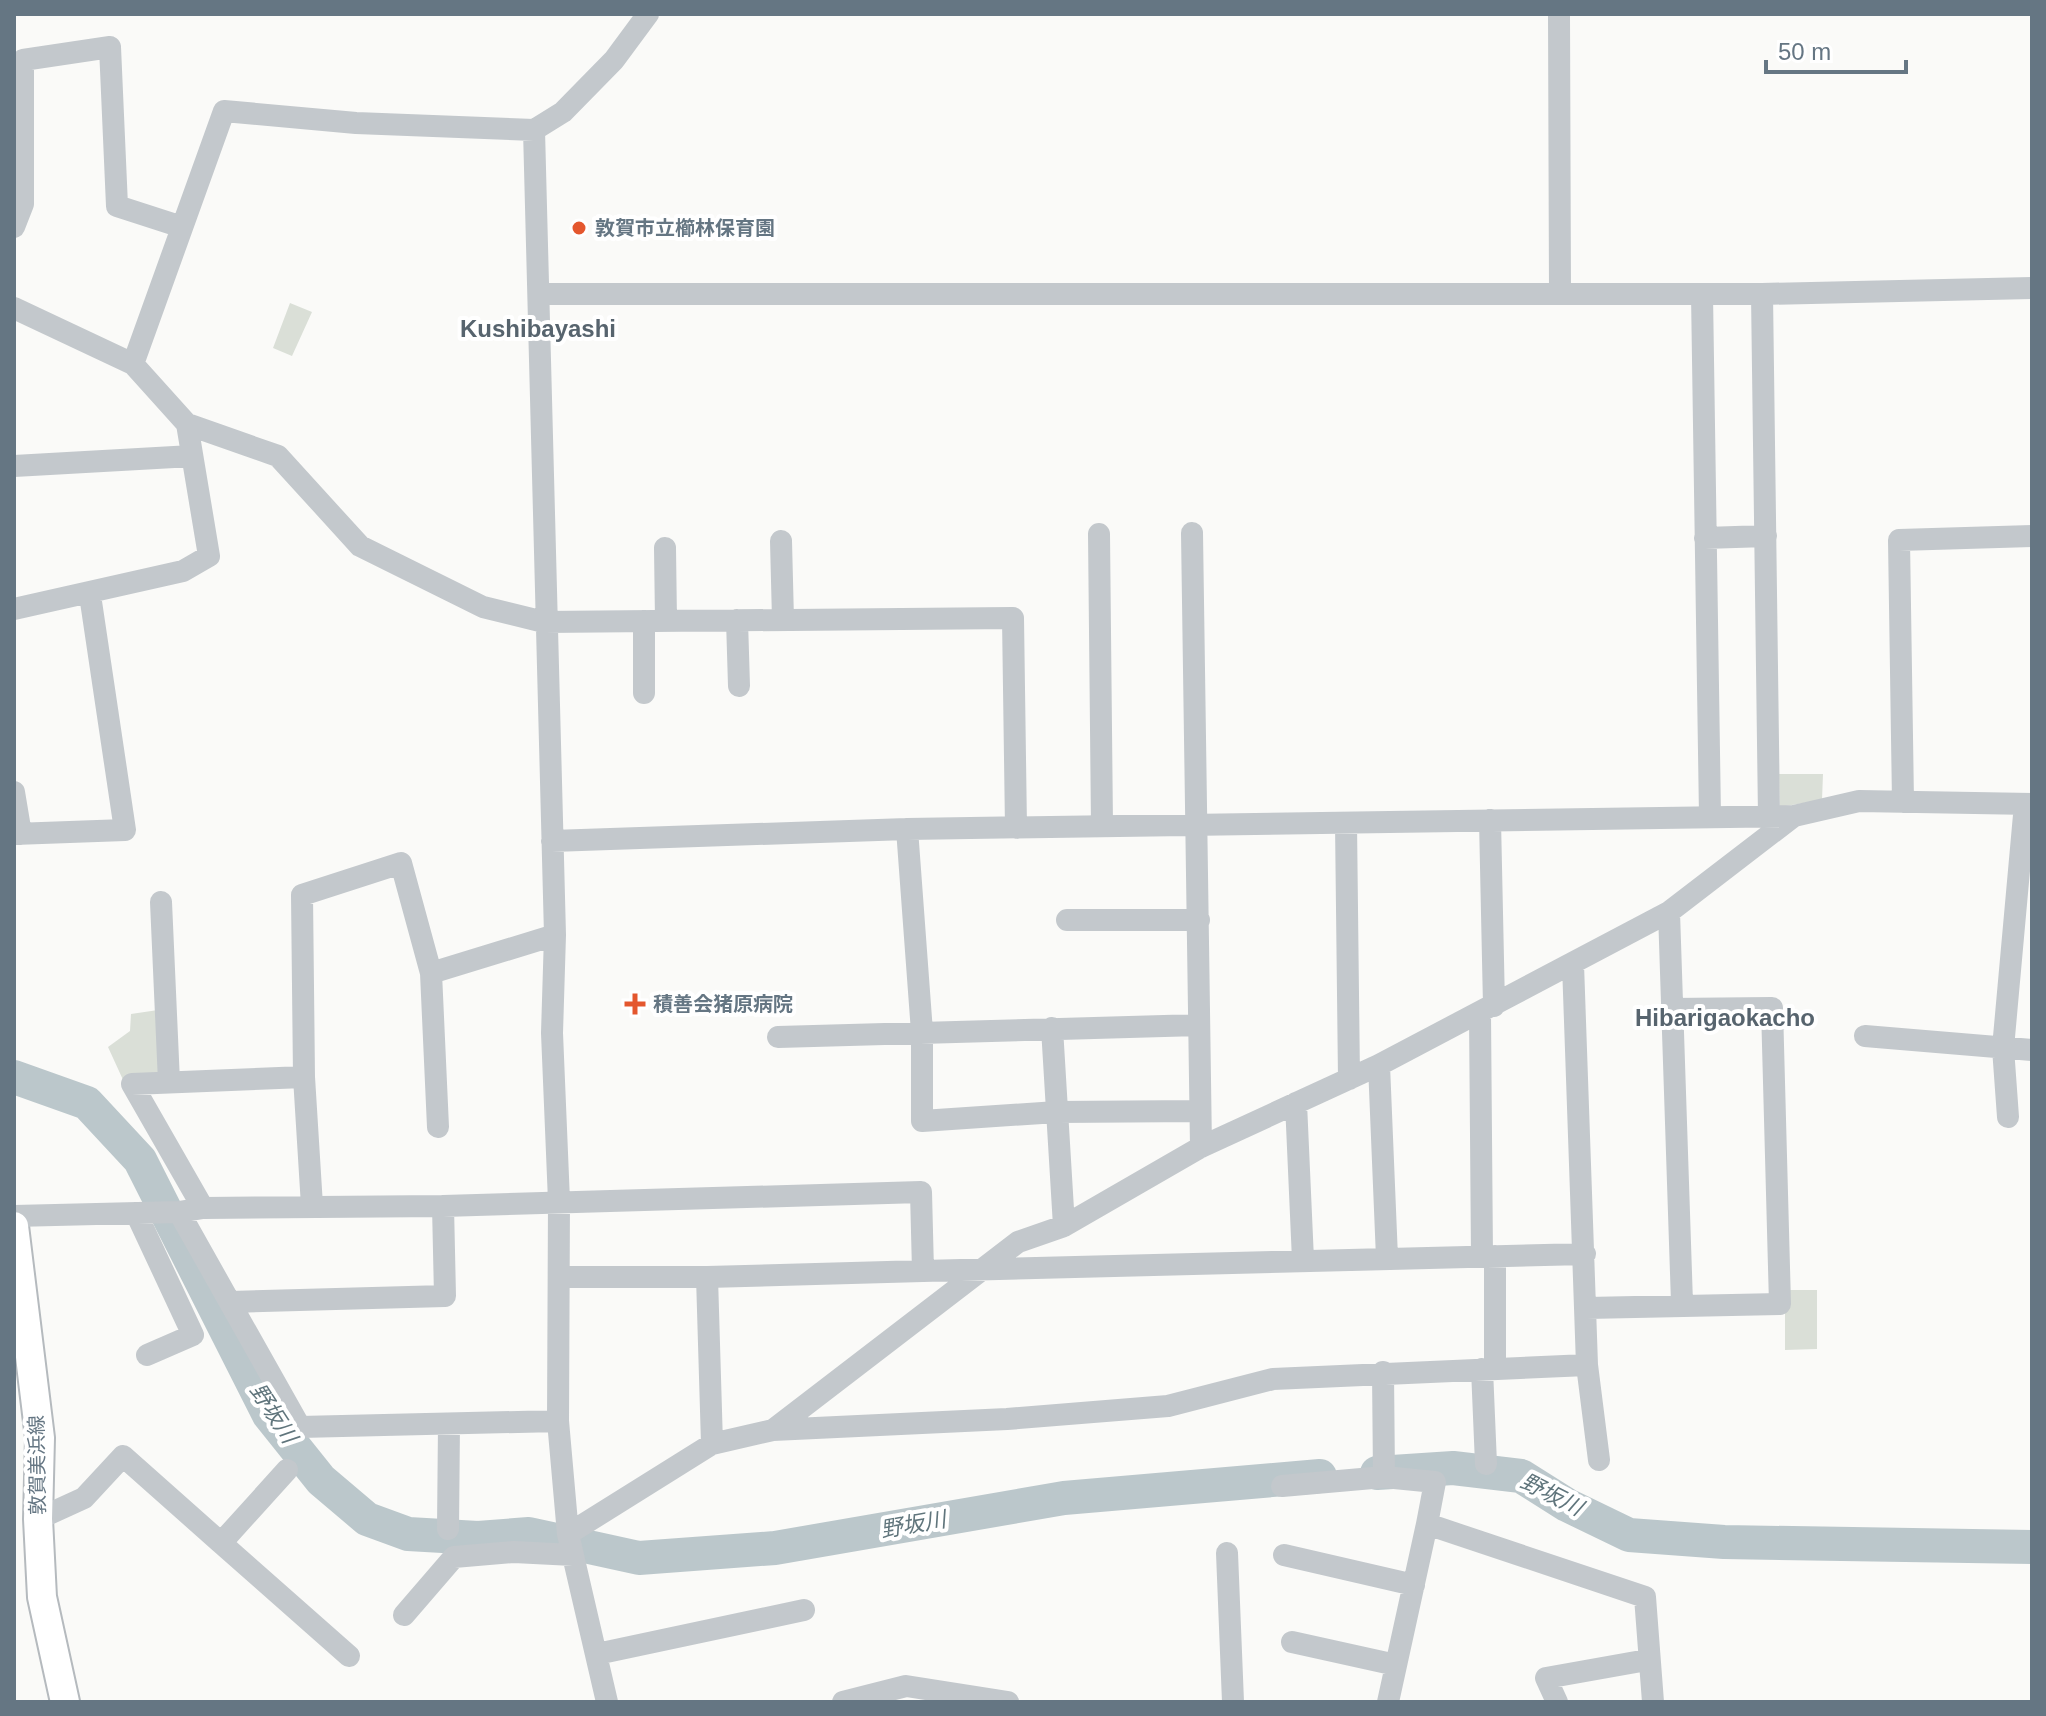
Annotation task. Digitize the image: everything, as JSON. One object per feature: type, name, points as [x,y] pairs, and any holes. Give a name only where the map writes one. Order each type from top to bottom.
[{"type":"main road","name":"敦賀美浜線","points":[[14,1226],[22,1365],[40,1438],[38,1519],[42,1597],[65,1702]]},
{"type":"street","points":[[133,364],[224,111],[356,123],[534,130],[563,112],[614,60],[648,14]]},
{"type":"street","points":[[1559,14],[1560,294]]},
{"type":"street","points":[[14,227],[23,204],[23,60],[110,47],[117,206],[182,227]]},
{"type":"street","points":[[534,130],[544,622],[555,935],[552,1033],[559,1201],[558,1421],[571,1545],[607,1702]]},
{"type":"street","points":[[539,294],[1762,294],[2032,288]]},
{"type":"street","points":[[1702,294],[1710,817]]},
{"type":"street","points":[[1762,294],[1769,817]]},
{"type":"street","points":[[14,308],[133,364],[187,424],[278,456],[360,546],[483,607],[544,622],[1013,618],[1016,828]]},
{"type":"street","points":[[14,609],[90,595],[183,571],[209,556],[187,424]]},
{"type":"street","points":[[14,466],[192,456]]},
{"type":"street","points":[[1192,533],[1199,825],[1201,1147]]},
{"type":"street","points":[[1099,534],[1102,826]]},
{"type":"street","points":[[1705,538],[1766,536]]},
{"type":"street","points":[[1903,802],[1899,540],[2032,536]]},
{"type":"street","points":[[781,541],[783,620]]},
{"type":"street","points":[[644,693],[665,548]]},
{"type":"street","points":[[14,792],[18,834],[125,830],[90,595]]},
{"type":"street","points":[[737,620],[739,686]]},
{"type":"street","points":[[552,841],[907,829],[1769,817],[1794,816],[1859,801],[2028,804],[2003,1048],[2008,1117]]},
{"type":"street","points":[[773,1430],[1018,1242],[1064,1226],[1201,1147],[1379,1065],[1669,912],[1794,816]]},
{"type":"street","points":[[1486,1464],[1490,820]]},
{"type":"street","points":[[1346,823],[1349,1079]]},
{"type":"street","points":[[907,829],[922,1032],[922,1121],[1057,1112],[1200,1111]]},
{"type":"street","points":[[312,1206],[304,1077],[302,895],[401,863],[431,973],[438,1127]]},
{"type":"street","points":[[161,902],[169,1082]]},
{"type":"street","points":[[1669,912],[1682,1303]]},
{"type":"street","points":[[1067,920],[1199,920]]},
{"type":"street","points":[[431,973],[555,935]]},
{"type":"street","points":[[1573,964],[1587,1365],[1599,1460]]},
{"type":"street","points":[[1587,1308],[1682,1303],[1780,1304],[1772,1008],[1671,1009]]},
{"type":"street","points":[[778,1037],[1199,1025]]},
{"type":"street","points":[[1052,1028],[1064,1226]]},
{"type":"street","points":[[1865,1036],[2032,1050]]},
{"type":"street","points":[[1379,1065],[1387,1258]]},
{"type":"street","points":[[203,1208],[132,1084],[304,1077]]},
{"type":"street","points":[[1296,1103],[1303,1260]]},
{"type":"street","points":[[14,1216],[179,1212],[203,1208],[443,1206],[921,1192],[923,1271]]},
{"type":"street","points":[[231,1302],[445,1296],[443,1206]]},
{"type":"street","points":[[179,1212],[300,1427],[558,1421]]},
{"type":"street","points":[[136,1213],[193,1335],[147,1355]]},
{"type":"street","points":[[559,1277],[707,1277],[1585,1254]]},
{"type":"street","points":[[707,1277],[712,1444]]},
{"type":"street","points":[[404,1615],[454,1557],[571,1545],[712,1444],[773,1430],[1007,1419],[1168,1406],[1273,1379],[1587,1365]]},
{"type":"street","points":[[1383,1372],[1384,1477]]},
{"type":"street","points":[[448,1529],[449,1424]]},
{"type":"street","points":[[38,1519],[84,1498],[123,1456],[349,1656]]},
{"type":"street","points":[[221,1543],[287,1470]]},
{"type":"street","points":[[1282,1486],[1384,1477],[1435,1482],[1388,1702]]},
{"type":"street","points":[[1427,1524],[1645,1597],[1647,1660],[1653,1702]]},
{"type":"street","points":[[1227,1553],[1233,1702]]},
{"type":"street","points":[[1284,1555],[1414,1585]]},
{"type":"street","points":[[597,1654],[804,1610]]},
{"type":"street","points":[[1292,1642],[1396,1665]]},
{"type":"street","points":[[1557,1702],[1546,1678],[1647,1660]]},
{"type":"street","points":[[844,1702],[909,1694],[1008,1702]]},
{"type":"shaded area","points":[[290,303],[312,312],[292,356],[273,348]]},
{"type":"shaded area","points":[[1779,774],[1823,774],[1822,800],[1780,807]]},
{"type":"shaded area","points":[[158,1010],[160,1070],[154,1080],[124,1082],[108,1047],[130,1031],[131,1014]]},
{"type":"shaded area","points":[[1785,1290],[1817,1290],[1817,1349],[1785,1350]]},
{"type":"waterway","name":"野坂川","points":[[14,1077],[87,1103],[140,1160],[269,1415],[321,1480],[367,1519],[408,1534],[478,1538],[529,1534],[639,1558],[775,1548],[1064,1498],[1320,1476]]},
{"type":"waterway","name":"野坂川","points":[[1377,1473],[1453,1468],[1521,1476],[1567,1505],[1629,1535],[1724,1542],[2032,1547]]},
{"type":"place","name":"敦賀市立櫛林保育園","points":[[579,228]]},
{"type":"place","name":"積善会猪原病院","points":[[635,1004]]},
{"type":"district","name":"Kushibayashi","points":[[538,329]]},
{"type":"district","name":"Hibarigaokacho","points":[[1725,1018]]}]
